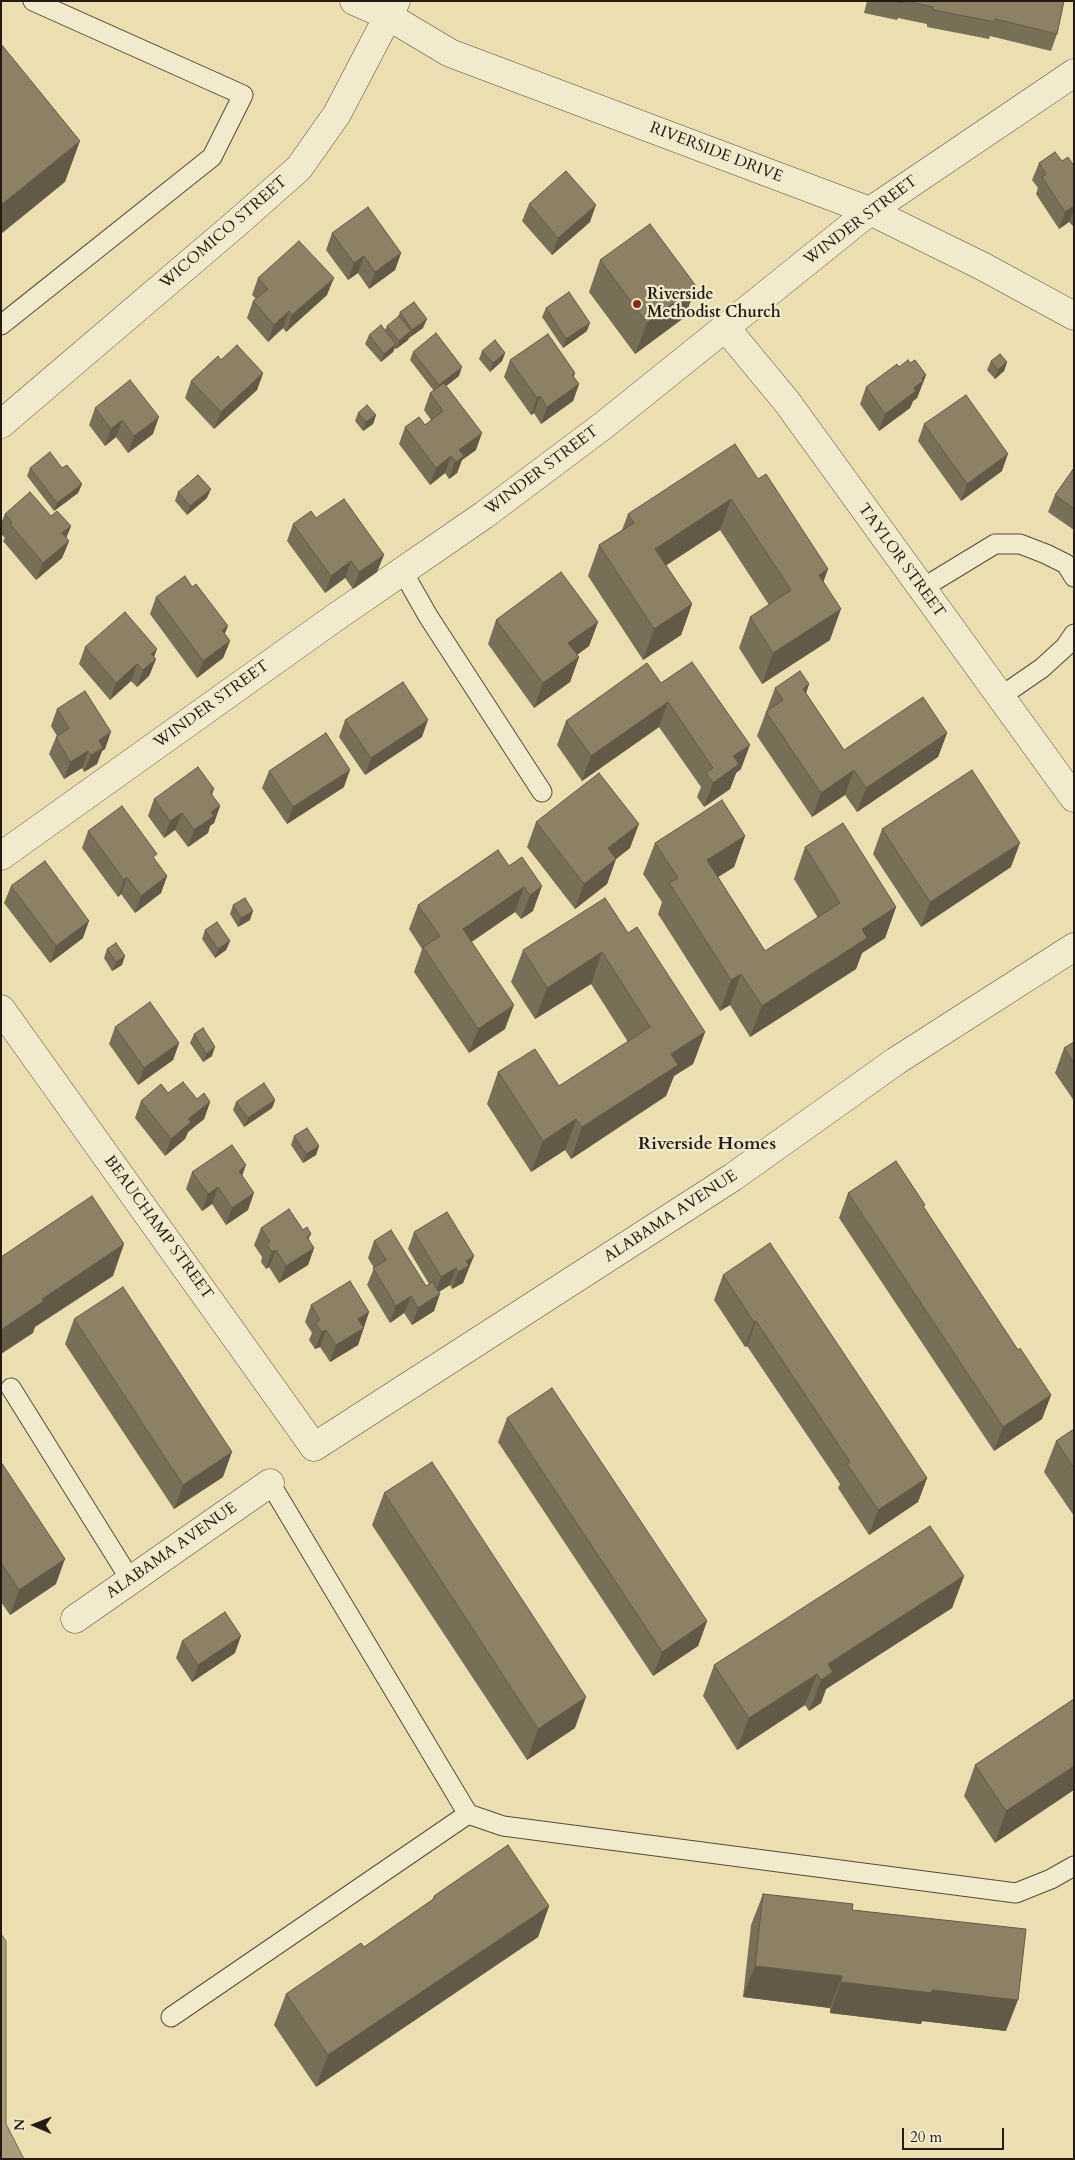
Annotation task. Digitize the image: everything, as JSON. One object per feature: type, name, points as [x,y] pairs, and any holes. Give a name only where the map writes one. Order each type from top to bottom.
[{"type":"street","name":"RIVERSIDE DRIVE","points":[[354,1],[392,9],[450,53],[870,210],[982,266],[1074,316]]},
{"type":"street","name":"WICOMICO STREET","points":[[1,424],[299,168],[338,114],[392,9]]},
{"type":"street","name":"WINDER STREET","points":[[1,856],[333,619],[403,572],[604,425],[870,210],[1074,73]]},
{"type":"street","name":"TAYLOR STREET","points":[[725,327],[787,402],[1074,798]]},
{"type":"street","name":"ALABAMA AVENUE","points":[[314,1447],[709,1192],[896,1061],[1074,947]]},
{"type":"street","name":"BEAUCHAMP STREET","points":[[1,1009],[314,1447]]},
{"type":"street","name":"ALABAMA AVENUE","points":[[75,1619],[270,1483]]},
{"type":"lane","points":[[1,325],[212,157],[243,95],[32,1]]},
{"type":"lane","points":[[921,589],[995,544],[1020,544],[1046,554],[1066,564],[1074,576]]},
{"type":"lane","points":[[403,572],[428,616],[542,792]]},
{"type":"lane","points":[[1000,697],[1042,668],[1065,647],[1074,634]]},
{"type":"lane","points":[[11,1388],[130,1579]]},
{"type":"lane","points":[[270,1483],[468,1814],[504,1826],[1016,1893],[1051,1879],[1074,1866]]},
{"type":"lane","points":[[171,2017],[468,1814]]},
{"type":"shaded area","points":[[1,1934],[6,1941],[6,2124],[24,2159],[1,2159]]},
{"type":"building","points":[[907,1],[1064,1],[1057,34],[995,19],[995,22],[933,10],[933,7]]},
{"type":"building","points":[[1,44],[80,141],[1,205]]},
{"type":"building","points":[[1055,152],[1062,161],[1068,157],[1074,166],[1074,206],[1065,212],[1042,177],[1046,174],[1039,163]]},
{"type":"building","points":[[566,171],[596,205],[558,238],[529,204]]},
{"type":"building","points":[[368,207],[401,253],[375,272],[364,256],[354,263],[332,233]]},
{"type":"building","points":[[650,224],[696,286],[647,323],[600,260]]},
{"type":"building","points":[[299,241],[334,278],[292,315],[289,311],[274,325],[253,301],[268,289],[258,278]]},
{"type":"building","points":[[569,292],[590,323],[566,339],[546,308]]},
{"type":"building","points":[[414,302],[427,319],[412,330],[400,312]]},
{"type":"building","points":[[399,316],[411,331],[399,341],[387,326]]},
{"type":"building","points":[[381,325],[396,344],[384,354],[369,335]]},
{"type":"building","points":[[436,333],[462,367],[439,385],[413,352]]},
{"type":"building","points":[[548,334],[575,373],[572,375],[579,384],[547,407],[540,396],[537,398],[510,360]]},
{"type":"building","points":[[495,340],[505,353],[493,363],[482,351]]},
{"type":"building","points":[[237,345],[263,373],[221,412],[191,381],[218,356],[221,360]]},
{"type":"building","points":[[1000,354],[1007,362],[998,370],[991,361]]},
{"type":"building","points":[[908,360],[910,363],[915,360],[926,375],[922,378],[923,381],[914,388],[916,391],[885,414],[866,387],[897,364],[899,367]]},
{"type":"building","points":[[130,380],[159,417],[134,436],[122,420],[111,429],[95,408]]},
{"type":"building","points":[[444,383],[482,433],[459,450],[464,456],[456,462],[451,456],[436,468],[405,427],[419,417],[425,425],[443,411],[430,393]]},
{"type":"building","points":[[966,395],[1008,454],[967,484],[924,424]]},
{"type":"building","points":[[367,405],[376,415],[366,422],[358,413]]},
{"type":"building","points":[[735,444],[758,479],[766,474],[828,569],[819,575],[841,609],[773,653],[750,617],[791,590],[731,499],[655,549],[692,604],[654,629],[599,545],[634,523],[628,514]]},
{"type":"building","points":[[50,452],[62,468],[67,465],[82,484],[57,503],[30,468]]},
{"type":"building","points":[[1074,468],[1074,509],[1055,495]]},
{"type":"building","points":[[198,475],[211,489],[190,506],[178,492]]},
{"type":"building","points":[[30,492],[51,516],[57,511],[71,526],[62,533],[69,541],[43,563],[10,524],[12,522],[5,514]]},
{"type":"building","points":[[344,499],[384,555],[359,572],[351,561],[331,576],[293,524],[311,511],[316,518]]},
{"type":"building","points":[[561,572],[598,622],[568,643],[579,657],[543,683],[496,620]]},
{"type":"building","points":[[185,576],[192,587],[196,584],[228,626],[222,630],[230,641],[203,661],[156,597]]},
{"type":"building","points":[[125,612],[157,649],[151,654],[156,659],[143,670],[137,664],[116,683],[85,647]]},
{"type":"building","points":[[692,662],[750,745],[733,756],[739,764],[713,783],[706,773],[713,768],[668,702],[591,756],[566,721],[647,663],[661,683]]},
{"type":"building","points":[[800,671],[809,684],[803,689],[844,750],[923,697],[947,733],[866,788],[854,770],[821,793],[766,712],[783,700],[775,688]]},
{"type":"building","points":[[403,682],[428,720],[371,758],[345,720]]},
{"type":"building","points":[[85,691],[111,732],[99,740],[103,748],[91,755],[88,751],[70,762],[56,737],[69,728],[57,709]]},
{"type":"building","points":[[326,733],[350,770],[293,807],[269,771]]},
{"type":"building","points":[[198,767],[214,789],[210,792],[220,806],[211,812],[214,816],[194,830],[182,813],[170,821],[154,799]]},
{"type":"building","points":[[972,770],[1020,843],[930,902],[882,829]]},
{"type":"building","points":[[599,773],[639,824],[608,848],[616,859],[584,884],[536,822]]},
{"type":"building","points":[[722,800],[745,836],[707,860],[765,951],[840,903],[805,847],[843,823],[896,907],[862,929],[867,938],[762,1006],[741,974],[731,980],[669,883],[678,878],[655,843]]},
{"type":"building","points":[[122,806],[157,854],[153,857],[167,876],[141,896],[127,877],[124,880],[88,831]]},
{"type":"building","points":[[498,850],[509,866],[522,857],[542,886],[530,895],[524,887],[463,929],[514,1005],[478,1029],[423,947],[440,936],[418,905]]},
{"type":"building","points":[[45,861],[89,921],[56,946],[11,886]]},
{"type":"building","points":[[245,898],[253,911],[241,918],[233,905]]},
{"type":"building","points":[[605,898],[628,933],[637,927],[705,1032],[671,1054],[678,1065],[582,1127],[576,1119],[543,1141],[498,1072],[535,1049],[559,1086],[650,1027],[602,952],[547,988],[523,950]]},
{"type":"building","points":[[217,922],[230,941],[218,949],[205,930]]},
{"type":"building","points":[[116,943],[125,956],[116,962],[107,949]]},
{"type":"building","points":[[150,1002],[179,1043],[144,1068],[115,1027]]},
{"type":"building","points":[[203,1028],[215,1047],[206,1054],[194,1034]]},
{"type":"building","points":[[1074,1042],[1074,1063],[1064,1048]]},
{"type":"building","points":[[183,1082],[197,1099],[204,1093],[210,1102],[188,1119],[191,1122],[171,1139],[141,1101],[161,1084],[168,1093]]},
{"type":"building","points":[[264,1083],[275,1100],[248,1118],[236,1102]]},
{"type":"building","points":[[307,1128],[319,1146],[306,1154],[294,1136]]},
{"type":"building","points":[[232,1145],[246,1165],[239,1171],[254,1193],[232,1208],[218,1187],[208,1194],[192,1172]]},
{"type":"building","points":[[896,1161],[925,1205],[923,1206],[1018,1350],[1020,1348],[1051,1395],[1003,1427],[848,1193]]},
{"type":"building","points":[[92,1196],[124,1244],[42,1299],[44,1301],[1,1330],[1,1257]]},
{"type":"building","points":[[289,1209],[303,1230],[307,1227],[311,1234],[307,1237],[314,1248],[286,1266],[276,1250],[272,1252],[267,1245],[270,1242],[261,1228]]},
{"type":"building","points":[[447,1212],[474,1256],[466,1261],[469,1266],[458,1272],[456,1268],[441,1277],[414,1232]]},
{"type":"building","points":[[391,1230],[426,1286],[433,1282],[440,1294],[418,1308],[411,1296],[396,1306],[373,1268],[386,1260],[374,1241]]},
{"type":"building","points":[[770,1243],[927,1478],[878,1510],[847,1464],[850,1462],[723,1275]]},
{"type":"building","points":[[350,1281],[369,1312],[358,1319],[364,1328],[336,1345],[326,1330],[322,1332],[315,1323],[320,1320],[311,1305]]},
{"type":"building","points":[[123,1287],[232,1452],[183,1485],[74,1319]]},
{"type":"building","points":[[552,1388],[707,1621],[662,1652],[507,1418]]},
{"type":"building","points":[[1074,1429],[1074,1468],[1056,1441]]},
{"type":"building","points":[[1,1462],[65,1559],[19,1590],[1,1563]]},
{"type":"building","points":[[432,1462],[586,1697],[538,1729],[384,1493]]},
{"type":"building","points":[[930,1526],[964,1576],[828,1664],[833,1672],[821,1680],[817,1674],[749,1718],[714,1665]]},
{"type":"building","points":[[225,1612],[241,1636],[198,1665],[182,1641]]},
{"type":"building","points":[[1074,1699],[1074,1766],[1006,1811],[975,1765]]},
{"type":"building","points":[[508,1845],[549,1906],[328,2055],[286,1994],[361,1943],[364,1947]]},
{"type":"building","points":[[763,1894],[853,1904],[852,1910],[1026,1929],[1018,2000],[932,1990],[932,1993],[841,1982],[842,1976],[755,1966]]},
{"type":"place","name":"Riverside Methodist Church","points":[[637,304]]},
{"type":"district","name":"Riverside Homes","points":[[707,1145]]}]
